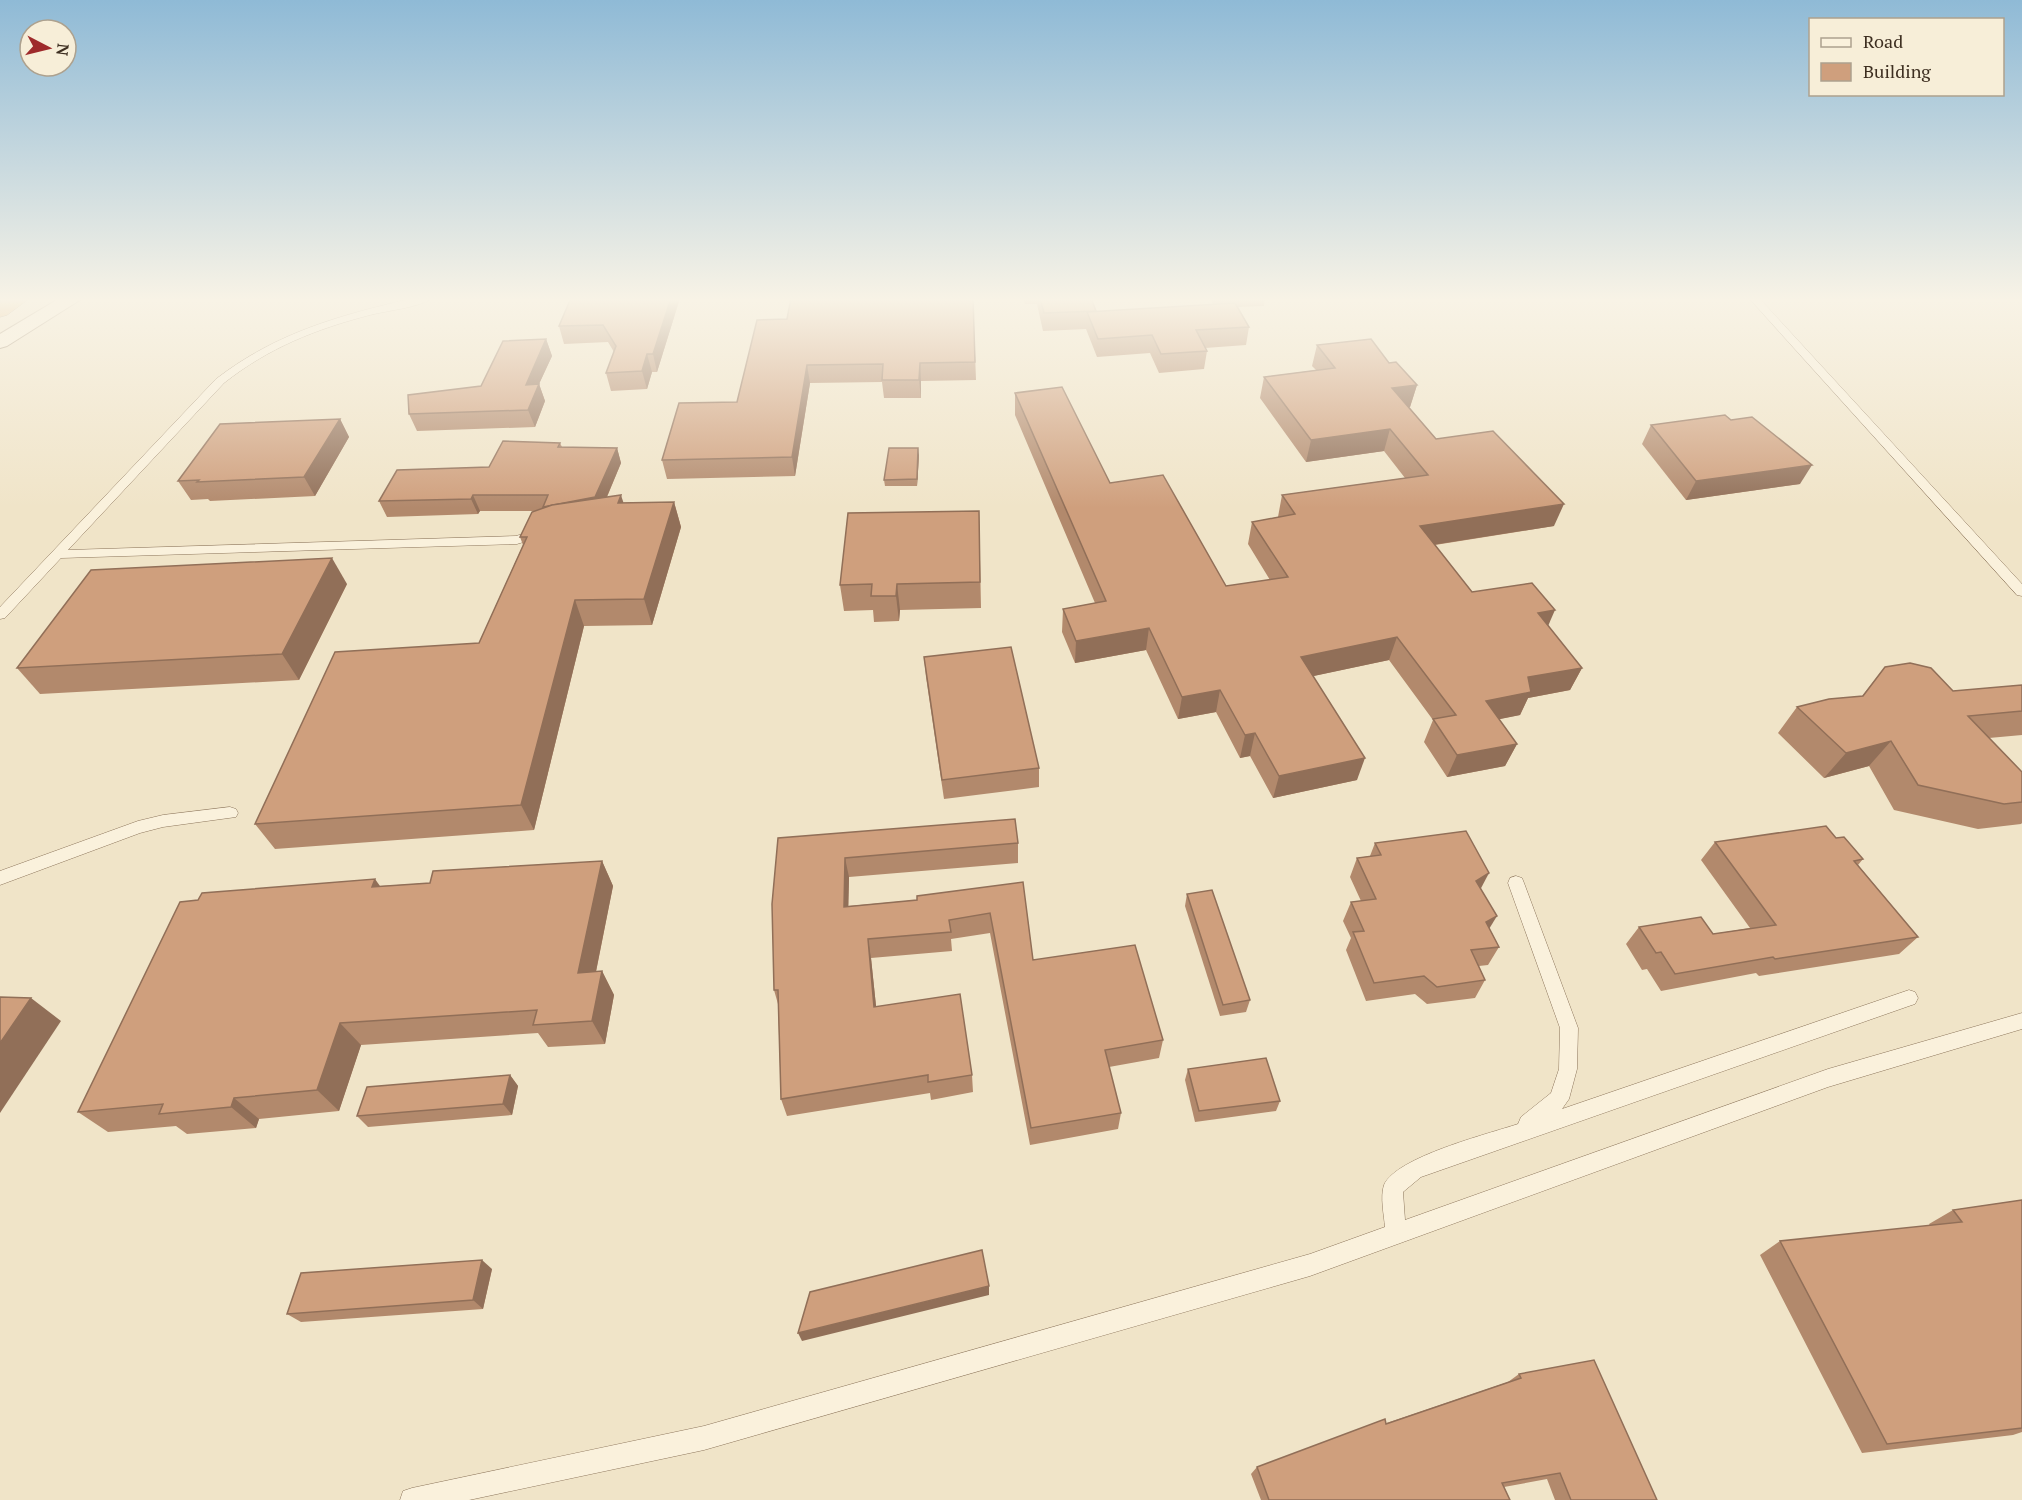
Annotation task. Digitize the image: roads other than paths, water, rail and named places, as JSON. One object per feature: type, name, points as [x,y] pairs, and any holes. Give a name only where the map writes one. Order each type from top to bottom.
[{"type":"lane","points":[[0,615],[220,381],[235,368]]},
{"type":"lane","points":[[1817,368],[2022,592]]},
{"type":"lane","points":[[57,554],[517,540],[551,528]]},
{"type":"lane","points":[[0,878],[138,826],[163,820],[230,813]]},
{"type":"lane","points":[[1516,883],[1569,1028],[1568,1069],[1559,1099],[1519,1132]]},
{"type":"lane","points":[[1396,1234],[1393,1189],[1399,1181],[1415,1169],[1909,998]]},
{"type":"lane","points":[[412,1500],[704,1438],[1310,1265],[1828,1078],[2022,1021]]}]
